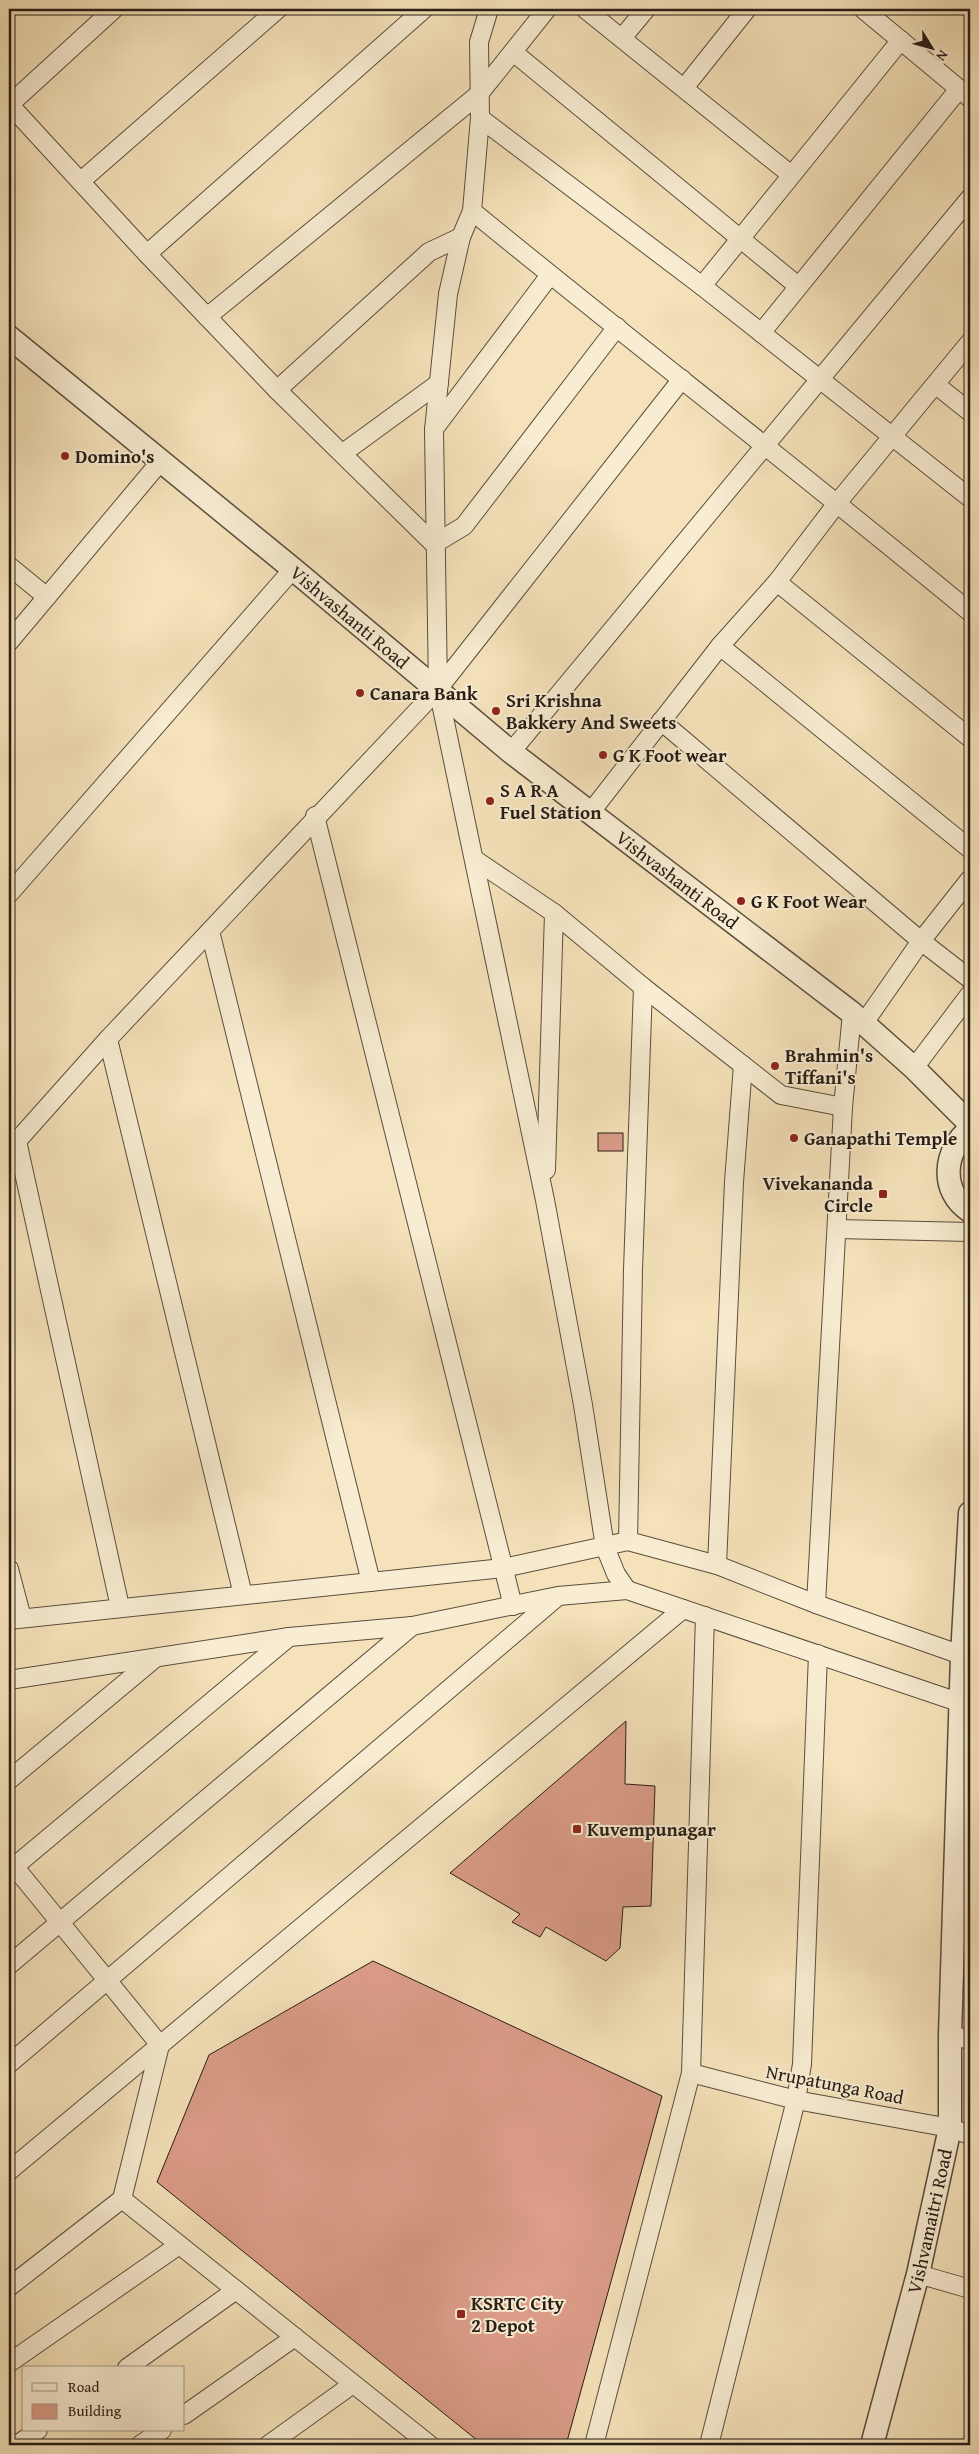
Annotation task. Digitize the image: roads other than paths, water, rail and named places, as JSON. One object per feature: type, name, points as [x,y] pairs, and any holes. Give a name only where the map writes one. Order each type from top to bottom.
[{"type":"street","points":[[114,9],[9,105],[207,317],[434,544]]},
{"type":"street","points":[[81,181],[278,9]]},
{"type":"street","points":[[147,254],[424,9]]},
{"type":"street","points":[[489,9],[479,42],[480,118],[472,211],[461,237],[448,294],[434,430],[434,544],[438,689],[545,1200],[583,1405],[605,1547],[616,1574],[627,1590]]},
{"type":"street","points":[[207,317],[479,94],[547,9]]},
{"type":"street","points":[[586,9],[790,174]]},
{"type":"street","points":[[622,38],[646,9]]},
{"type":"street","points":[[684,88],[747,9]]},
{"type":"street","points":[[761,333],[798,286],[965,94],[863,9]]},
{"type":"street","points":[[702,286],[790,174],[900,40]]},
{"type":"street","points":[[513,52],[798,286]]},
{"type":"street","points":[[480,118],[702,286],[970,498]]},
{"type":"street","points":[[511,752],[970,198]]},
{"type":"street","points":[[472,211],[764,447],[838,502],[970,612]]},
{"type":"street","points":[[278,390],[429,252],[461,237]]},
{"type":"street","points":[[434,430],[550,275]]},
{"type":"street","points":[[434,544],[464,526],[617,327]]},
{"type":"street","name":"Vishvashanti Road","points":[[9,337],[438,689],[511,752],[858,1018],[914,1068],[970,1124]]},
{"type":"street","points":[[590,813],[720,646],[776,582],[838,502],[893,438],[970,342]]},
{"type":"street","points":[[120,1607],[13,1145],[108,1039],[315,816],[438,689],[682,379]]},
{"type":"street","points":[[343,454],[439,383]]},
{"type":"street","points":[[936,384],[970,412]]},
{"type":"street","points":[[9,642],[160,462]]},
{"type":"street","points":[[9,566],[48,597]]},
{"type":"street","points":[[9,894],[292,569]]},
{"type":"street","points":[[776,582],[970,738]]},
{"type":"street","points":[[720,646],[970,849]]},
{"type":"street","points":[[661,721],[921,941],[970,979]]},
{"type":"street","points":[[315,816],[513,1606]]},
{"type":"street","points":[[474,859],[554,913],[643,987],[782,1095],[843,1107]]},
{"type":"street","points":[[816,1604],[843,1107],[858,1018],[970,879]]},
{"type":"street","points":[[545,1200],[554,913]]},
{"type":"street","points":[[210,931],[371,1582]]},
{"type":"street","points":[[628,1541],[633,1270],[643,987]]},
{"type":"street","points":[[914,1068],[970,994]]},
{"type":"street","points":[[108,1039],[243,1595]]},
{"type":"street","points":[[717,1565],[734,1182],[742,1065]]},
{"type":"street","points":[[970,1129],[960,1137],[952,1151],[948,1167],[950,1183],[956,1198],[970,1211]]},
{"type":"street","points":[[837,1229],[970,1232]]},
{"type":"street","name":"Vishvamaitri Road","points":[[872,2445],[918,2274],[960,2131],[966,1657],[970,1513]]},
{"type":"street","points":[[9,1569],[15,1619],[503,1568],[628,1541],[717,1565],[816,1604],[966,1657]]},
{"type":"street","points":[[9,1680],[290,1637],[412,1626],[558,1596],[627,1590],[966,1704]]},
{"type":"street","points":[[9,2064],[558,1596]]},
{"type":"street","points":[[9,2171],[683,1609]]},
{"type":"street","points":[[594,2445],[691,2073],[705,1616]]},
{"type":"street","points":[[9,1965],[412,1626]]},
{"type":"street","points":[[160,2045],[60,1922],[11,1866],[290,1637]]},
{"type":"street","points":[[709,2445],[796,2100],[802,2064],[818,1654]]},
{"type":"street","points":[[9,1780],[154,1659]]},
{"type":"street","points":[[9,2287],[122,2199],[160,2045]]},
{"type":"street","name":"Nrupatunga Road","points":[[691,2073],[796,2100],[960,2131]]},
{"type":"street","points":[[122,2199],[428,2445]]},
{"type":"street","points":[[9,2363],[180,2245]]},
{"type":"street","points":[[918,2274],[970,2289]]},
{"type":"street","points":[[129,2366],[236,2290]]},
{"type":"street","points":[[185,2414],[295,2337]]},
{"type":"street","points":[[268,2445],[353,2384]]},
{"type":"street","points":[[17,2445],[35,2432]]},
{"type":"street","points":[[140,2445],[159,2432]]},
{"type":"place","name":"Domino's","points":[[65,456]]},
{"type":"place","name":"Canara Bank","points":[[360,693]]},
{"type":"place","name":"Sri Krishna Bakkery And Sweets","points":[[496,711]]},
{"type":"place","name":"G K Foot wear","points":[[603,755]]},
{"type":"place","name":"S A R A Fuel Station","points":[[490,801]]},
{"type":"place","name":"G K Foot Wear","points":[[741,901]]},
{"type":"place","name":"Brahmin's Tiffani's","points":[[775,1066]]},
{"type":"place","name":"Ganapathi Temple","points":[[794,1138]]},
{"type":"place","name":"Vivekananda Circle","points":[[883,1194]]},
{"type":"place","name":"Kuvempunagar","points":[[577,1829]]},
{"type":"place","name":"KSRTC City 2 Depot","points":[[461,2314]]}]
